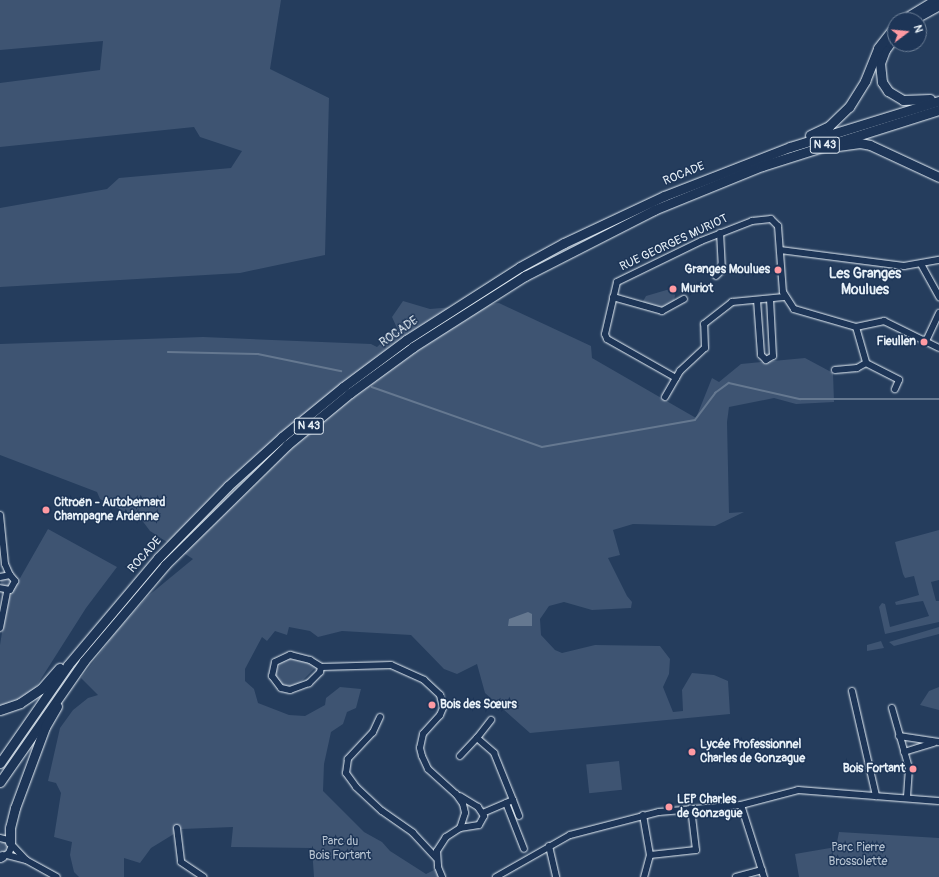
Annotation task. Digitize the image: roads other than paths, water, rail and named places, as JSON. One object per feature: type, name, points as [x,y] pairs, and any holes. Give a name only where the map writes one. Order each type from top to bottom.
[{"type":"highway","points":[[915,12],[935,0]]},
{"type":"highway","points":[[926,12],[939,5]]},
{"type":"highway","points":[[790,147],[799,139],[829,126],[849,107],[865,81],[878,48],[887,36]]},
{"type":"highway","points":[[887,47],[880,63],[882,82],[888,91],[903,100],[911,101],[939,98]]},
{"type":"highway","name":"ROCADE","points":[[0,763],[64,671],[101,623],[158,558],[228,486],[343,387],[406,340],[484,288],[564,243],[664,196],[790,147],[939,101]]},
{"type":"highway","name":"N 43","points":[[0,782],[84,661],[165,565],[235,493],[287,445],[350,393],[413,347],[490,296],[562,255],[654,210],[762,166],[939,110]]},
{"type":"highway","points":[[762,166],[825,148],[860,143],[880,149],[939,177]]},
{"type":"highway","points":[[0,710],[20,703],[41,689],[101,623]]},
{"type":"highway","points":[[11,844],[10,828],[15,808],[45,728],[84,661]]},
{"type":"street","name":"RUE GEORGES MURIOT","points":[[676,378],[607,339],[605,334],[617,282],[624,277],[720,233],[752,221],[771,219],[778,226],[780,250]]},
{"type":"street","points":[[716,276],[722,270],[720,233]]},
{"type":"street","points":[[939,260],[904,266],[780,250],[784,297],[794,308],[803,313],[856,327],[884,321],[939,348]]},
{"type":"street","points":[[921,264],[939,297]]},
{"type":"street","points":[[665,397],[676,378],[705,348],[704,324],[732,302],[784,297]]},
{"type":"street","points":[[613,298],[662,311],[684,299]]},
{"type":"street","points":[[757,300],[761,355],[766,360],[773,356],[770,299]]},
{"type":"street","points":[[926,341],[939,313]]},
{"type":"street","points":[[856,327],[866,363],[899,380],[895,389]]},
{"type":"street","points":[[835,370],[857,368],[866,363]]},
{"type":"street","points":[[0,515],[5,564],[15,584],[7,591],[0,628]]},
{"type":"street","points":[[5,564],[1,576],[10,575]]},
{"type":"street","points":[[0,588],[7,591]]},
{"type":"street","points":[[321,667],[320,672],[309,683],[290,690],[281,688],[272,676],[275,662],[290,655],[310,660],[321,667],[391,665],[410,672],[435,689],[443,701],[443,708],[440,715],[424,734],[420,748],[422,756],[428,769],[456,794],[483,813]]},
{"type":"street","points":[[852,690],[876,796]]},
{"type":"street","points":[[892,708],[909,768],[907,798]]},
{"type":"street","points":[[380,717],[373,732],[348,759],[346,773],[356,787],[376,806],[413,833],[436,858],[442,877]]},
{"type":"street","points":[[460,756],[491,720]]},
{"type":"street","points":[[899,736],[938,742]]},
{"type":"street","points":[[477,738],[494,753],[519,816]]},
{"type":"street","points":[[904,752],[938,742]]},
{"type":"street","points":[[496,877],[549,846],[592,827],[643,815],[691,808],[741,805],[798,790],[939,801]]},
{"type":"street","points":[[456,794],[463,804],[464,812],[460,828]]},
{"type":"street","points":[[483,813],[513,800]]},
{"type":"street","points":[[506,803],[524,848]]},
{"type":"street","points":[[741,805],[764,877]]},
{"type":"street","points":[[650,855],[696,850],[691,808]]},
{"type":"street","points":[[436,858],[446,837],[460,828],[479,825],[483,821],[483,813]]},
{"type":"street","points":[[643,815],[650,855],[644,877]]},
{"type":"street","points":[[177,828],[181,862],[203,877]]},
{"type":"street","points":[[0,838],[11,844],[26,860],[57,877]]},
{"type":"street","points":[[11,844],[2,856],[26,860]]},
{"type":"street","points":[[549,846],[556,877]]},
{"type":"street","points":[[736,877],[762,870]]},
{"type":"waterway","points":[[168,352],[258,354],[341,371]]},
{"type":"waterway","points":[[372,387],[542,447],[695,420],[715,393],[729,383],[800,399],[939,399]]},
{"type":"place","name":"Granges Moulues","points":[[778,270]]},
{"type":"place","name":"Muriot","points":[[673,289]]},
{"type":"place","name":"Fieullen","points":[[924,342]]},
{"type":"place","name":"Citroën - Autobernard Champagne Ardenne","points":[[46,510]]},
{"type":"place","name":"Bois des Sœurs","points":[[432,705]]},
{"type":"place","name":"Lycée Professionnel Charles de Gonzague","points":[[692,752]]},
{"type":"place","name":"Bois Fortant","points":[[913,769]]},
{"type":"place","name":"LEP Charles de Gonzague","points":[[669,807]]},
{"type":"district","name":"Les Granges Moulues","points":[[865,282]]},
{"type":"park label","name":"Parc du Bois Fortant","points":[[340,849]]},
{"type":"park label","name":"Parc Pierre Brossolette","points":[[858,855]]}]
